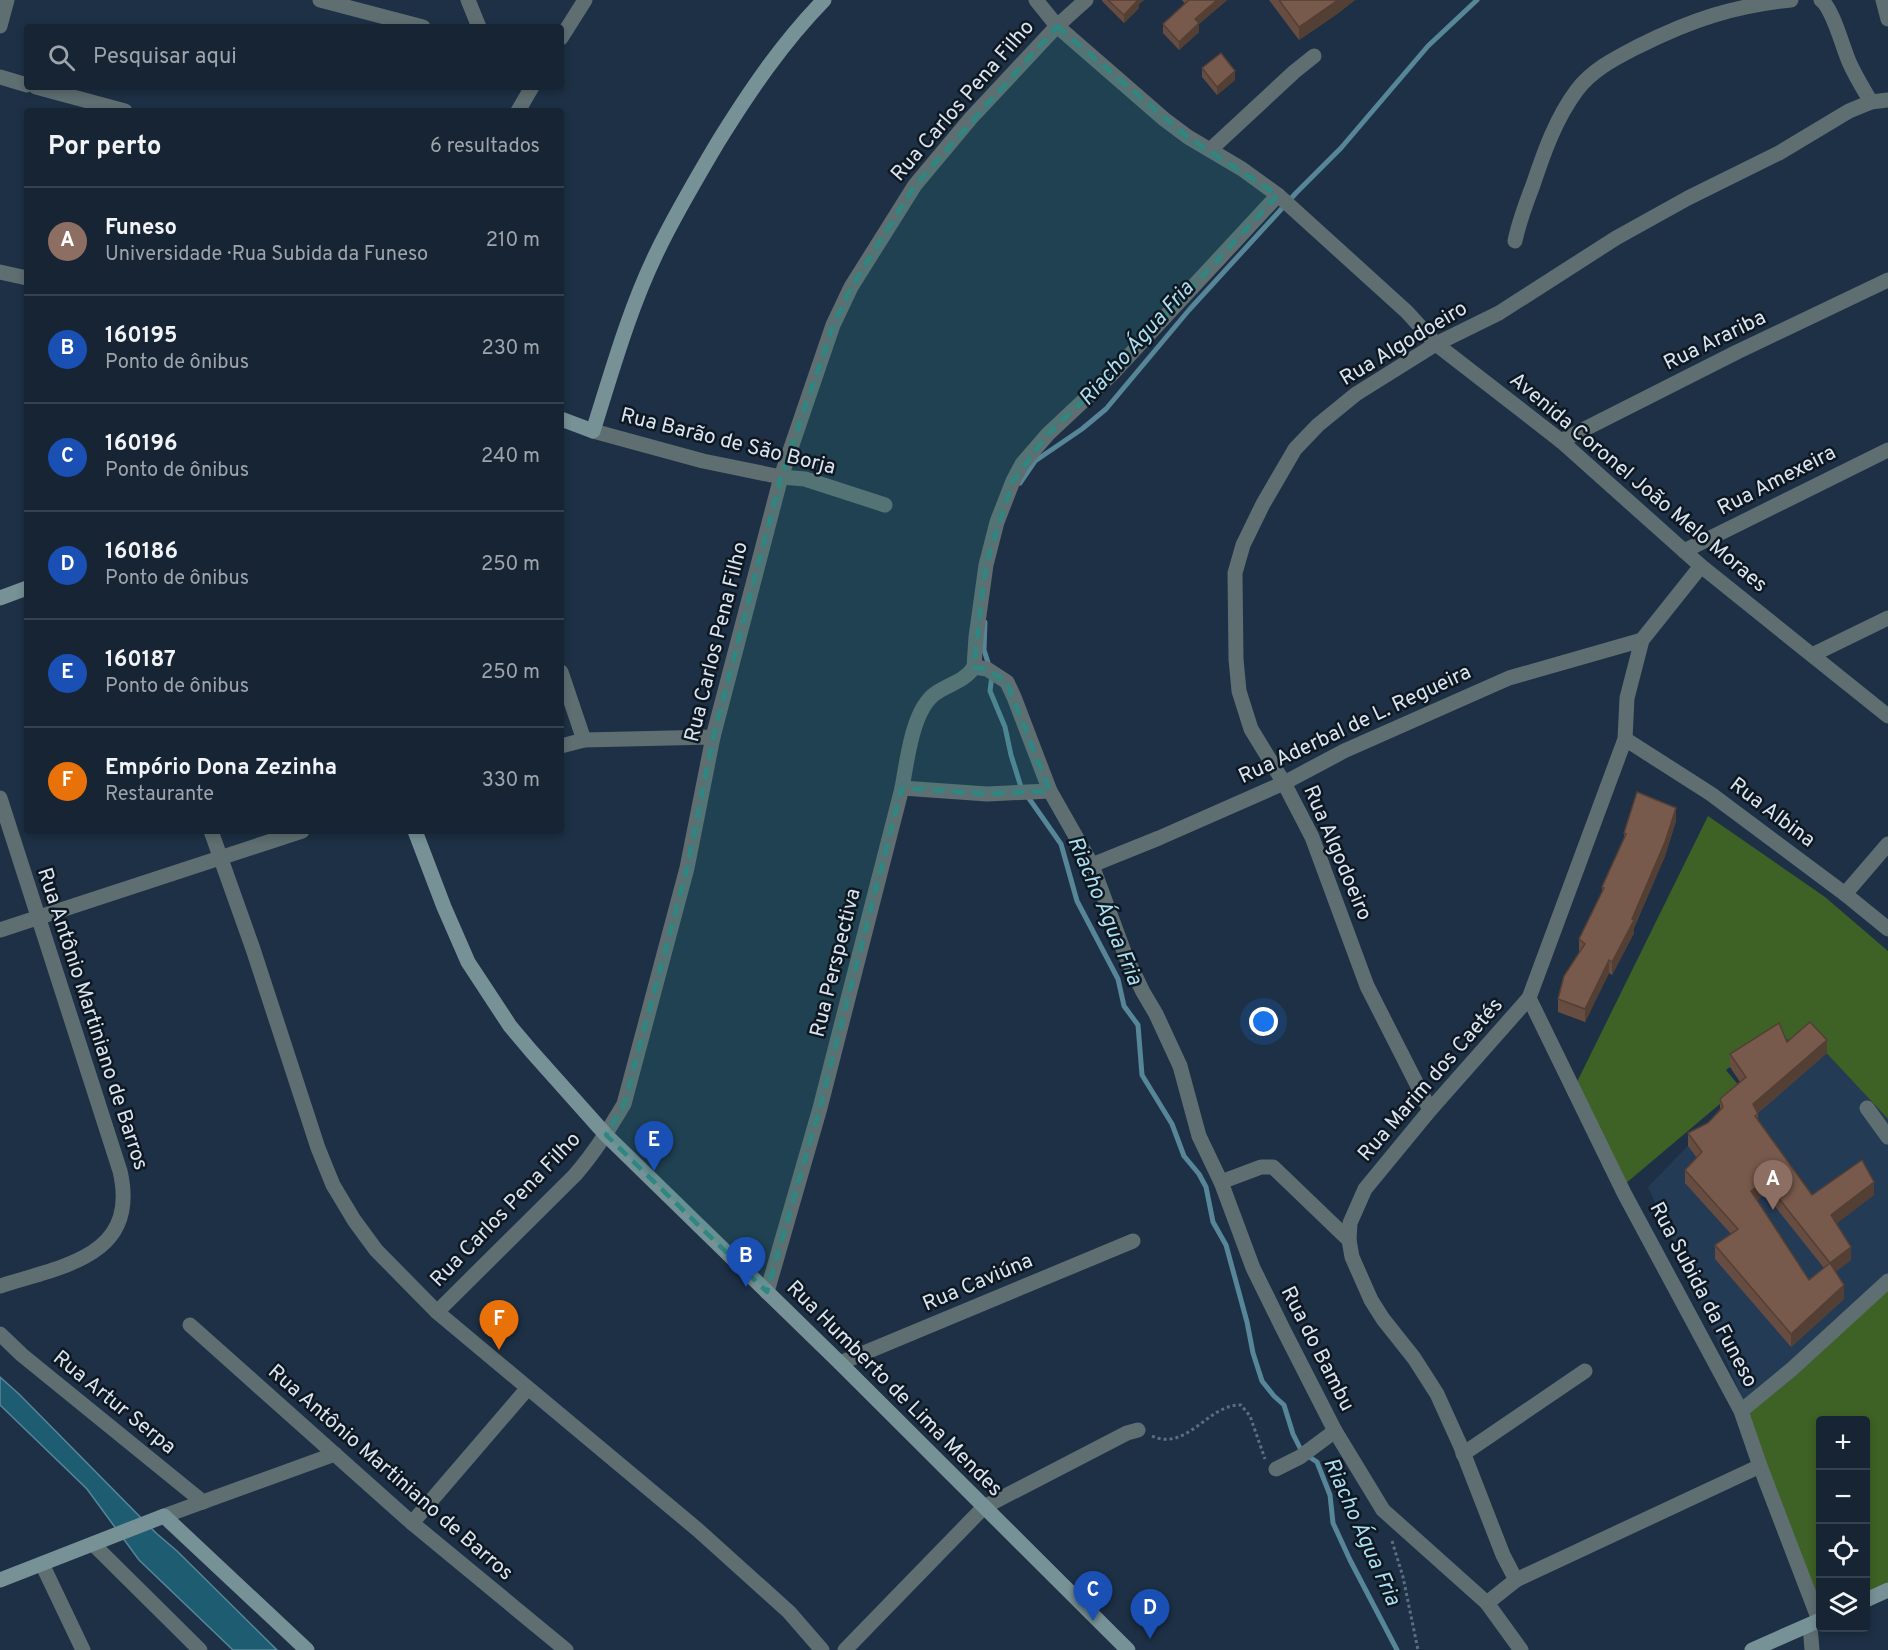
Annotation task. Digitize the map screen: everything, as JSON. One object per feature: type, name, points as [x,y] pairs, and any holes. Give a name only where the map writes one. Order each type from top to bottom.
[{"type":"street","points":[[0,26],[7,0]]},
{"type":"street","points":[[320,0],[412,24]]},
{"type":"street","points":[[468,0],[478,24]]},
{"type":"street","points":[[564,33],[585,0]]},
{"type":"street","points":[[593,430],[620,345],[656,255],[696,179],[749,91],[789,39],[824,0]]},
{"type":"street","name":"Avenida Coronel João Melo Moraes","points":[[1036,0],[1057,26],[1164,119],[1188,137],[1242,169],[1279,196],[1407,312],[1436,344],[1561,441],[1701,566],[1888,716]]},
{"type":"street","name":"Rua Carlos Pena Filho","points":[[437,1312],[575,1175],[606,1135],[624,1104],[687,868],[713,737],[781,477],[833,325],[850,287],[915,185],[970,118],[1057,26],[1086,0]]},
{"type":"street","points":[[1515,241],[1541,158],[1557,123],[1576,90],[1592,74],[1611,60],[1680,27],[1738,8],[1791,0]]},
{"type":"street","points":[[1821,0],[1825,2],[1830,11],[1851,67],[1871,102]]},
{"type":"street","points":[[1883,0],[1888,19]]},
{"type":"street","points":[[1210,150],[1314,56]]},
{"type":"street","points":[[0,77],[24,84]]},
{"type":"street","points":[[47,90],[114,108]]},
{"type":"street","points":[[520,108],[530,90]]},
{"type":"street","name":"Rua Algodoeiro","points":[[1430,1110],[1367,986],[1312,837],[1284,783],[1251,729],[1239,691],[1236,659],[1234,573],[1243,545],[1282,469],[1295,449],[1310,433],[1356,394],[1436,344],[1499,313],[1616,238],[1688,198],[1779,153],[1849,111],[1871,102],[1888,100]]},
{"type":"street","points":[[981,668],[986,566],[997,522],[1022,464],[1048,435],[1113,374],[1279,196]]},
{"type":"street","points":[[0,272],[24,277]]},
{"type":"street","name":"Rua Arariba","points":[[1561,441],[1737,352],[1888,280]]},
{"type":"street","name":"Rua Barão de São Borja","points":[[564,420],[703,460],[781,477],[805,479],[885,505]]},
{"type":"street","name":"Rua Amexeira","points":[[1684,551],[1888,450]]},
{"type":"street","name":"Rua Marim dos Caetés","points":[[1516,1580],[1503,1555],[1464,1454],[1437,1394],[1414,1358],[1371,1300],[1352,1257],[1349,1240],[1350,1223],[1365,1189],[1430,1110],[1529,998],[1625,739],[1627,698],[1642,640],[1701,566]]},
{"type":"street","points":[[0,598],[24,589]]},
{"type":"street","points":[[1812,655],[1888,618]]},
{"type":"street","name":"Rua Aderbal de L. Regueira","points":[[1092,865],[1284,783],[1344,751],[1509,678],[1642,640]]},
{"type":"street","name":"Rua do Bambu","points":[[981,668],[1007,682],[1045,791],[1092,865],[1126,957],[1180,1066],[1199,1136],[1221,1182],[1253,1268],[1335,1431],[1300,1457],[1276,1469]]},
{"type":"street","name":"Rua Perspectiva","points":[[767,1292],[820,1108],[903,788],[911,738],[927,702],[934,694],[981,668]]},
{"type":"street","points":[[564,681],[584,740]]},
{"type":"street","points":[[564,745],[584,740],[713,737]]},
{"type":"street","name":"Rua Albina","points":[[1625,739],[1711,794],[1888,929]]},
{"type":"street","points":[[903,788],[987,794],[1045,791]]},
{"type":"street","name":"Rua Antônio Martiniano de Barros","points":[[0,798],[124,1188],[124,1208],[116,1230],[99,1249],[66,1265],[0,1286]]},
{"type":"street","points":[[212,834],[253,949],[318,1148],[333,1185],[354,1221],[376,1250],[437,1312],[738,1565],[789,1612],[822,1650]]},
{"type":"street","points":[[0,930],[293,834]]},
{"type":"street","name":"Rua Humberto de Lima Mendes","points":[[416,834],[464,953],[484,989],[517,1035],[606,1135],[840,1363],[1128,1650]]},
{"type":"street","points":[[1845,894],[1888,844]]},
{"type":"street","name":"Rua Subida da Funeso","points":[[1529,998],[1624,1193],[1741,1411],[1816,1619]]},
{"type":"street","points":[[1867,1108],[1888,1137]]},
{"type":"street","points":[[1221,1182],[1262,1167],[1273,1167],[1349,1240]]},
{"type":"street","name":"Rua Caviúna","points":[[840,1363],[1133,1241]]},
{"type":"street","points":[[1741,1411],[1792,1369],[1888,1281]]},
{"type":"street","name":"Rua Antônio Martiniano de Barros","points":[[190,1325],[412,1523],[566,1650]]},
{"type":"street","name":"Rua Artur Serpa","points":[[0,1334],[22,1355],[203,1502]]},
{"type":"street","points":[[1464,1454],[1585,1371]]},
{"type":"street","points":[[412,1523],[527,1389]]},
{"type":"street","points":[[844,1650],[984,1507],[1127,1433],[1138,1430]]},
{"type":"street","points":[[1335,1431],[1383,1510],[1487,1603],[1521,1650]]},
{"type":"street","points":[[0,1580],[160,1517],[335,1454]]},
{"type":"street","points":[[1487,1603],[1516,1580],[1760,1466]]},
{"type":"street","points":[[160,1517],[307,1650]]},
{"type":"street","points":[[93,1544],[200,1650]]},
{"type":"street","points":[[42,1564],[83,1650]]},
{"type":"street","points":[[1870,1598],[1888,1590]]},
{"type":"street","points":[[1752,1650],[1816,1622]]},
{"type":"street","name":"Rua Subida da Funeso","points":[[1812,1650],[1816,1628]]},
{"type":"path","points":[[1138,1430],[1160,1439],[1178,1437],[1223,1409],[1241,1405],[1250,1416],[1267,1464],[1276,1469]]},
{"type":"path","points":[[1383,1510],[1403,1577],[1418,1650]]},
{"type":"highlighted area","points":[[1057,26],[1188,137],[1278,195],[1113,373],[1048,434],[1013,481],[986,565],[974,667],[987,669],[1007,682],[1050,791],[987,794],[902,788],[820,1108],[767,1292],[606,1135],[624,1104],[687,868],[713,737],[781,477],[833,325],[851,287],[915,185]]},
{"type":"shaded area","points":[[1805,1030],[1888,1119],[1888,1292],[1749,1413],[1648,1187],[1734,1098],[1773,1035]]},
{"type":"shaded area","points":[[0,1377],[277,1650],[233,1650],[139,1560],[87,1489],[0,1405]]},
{"type":"green space","points":[[1708,816],[1825,897],[1888,951],[1888,1119],[1805,1030],[1793,1041],[1773,1035],[1726,1070],[1740,1087],[1625,1184],[1575,1086]]},
{"type":"green space","points":[[1888,1282],[1888,1583],[1870,1592],[1870,1416],[1816,1416],[1816,1597],[1743,1419]]},
{"type":"building","points":[[1108,0],[1138,0],[1124,15]]},
{"type":"building","points":[[1189,0],[1217,0],[1195,19],[1199,23],[1179,42],[1163,24]]},
{"type":"building","points":[[1279,0],[1338,0],[1299,27]]},
{"type":"building","points":[[1221,53],[1235,71],[1217,87],[1202,68]]},
{"type":"building","points":[[1637,792],[1676,808],[1665,842],[1632,919],[1634,920],[1612,962],[1609,960],[1585,1009],[1558,999],[1564,976],[1585,944],[1579,939],[1604,888],[1602,887],[1626,834],[1624,833]]},
{"type":"building","points":[[1810,1022],[1827,1040],[1753,1104],[1758,1114],[1755,1116],[1812,1195],[1862,1160],[1874,1182],[1831,1215],[1851,1247],[1830,1263],[1844,1285],[1791,1334],[1715,1245],[1738,1229],[1685,1170],[1702,1152],[1688,1133],[1708,1123],[1723,1107],[1720,1099],[1746,1077],[1730,1054],[1779,1023],[1787,1042]],"holes":[[[1765,1181],[1830,1263],[1809,1280],[1751,1191]]]},
{"type":"waterway","name":"Riacho Água Fria","points":[[1020,483],[1035,461],[1082,429],[1106,409],[1189,310],[1296,193],[1341,148],[1428,46],[1477,0]]},
{"type":"waterway","name":"Riacho Água Fria","points":[[985,622],[984,650],[992,675],[990,691],[1005,727],[1021,787],[1061,844],[1077,901],[1118,979],[1124,1006],[1138,1025],[1142,1075],[1172,1124],[1184,1156],[1199,1174],[1206,1187],[1213,1222],[1226,1245],[1262,1381],[1284,1405],[1293,1434],[1302,1452],[1317,1462],[1330,1495],[1333,1523],[1397,1650]]},
{"type":"place","name":"160187","points":[[654,1171]]},
{"type":"place","name":"Funeso","points":[[1773,1210]]},
{"type":"place","name":"160195","points":[[746,1287]]},
{"type":"place","name":"Empório Dona Zezinha","points":[[499,1350]]},
{"type":"place","name":"160196","points":[[1093,1621]]},
{"type":"place","name":"160186","points":[[1150,1639]]}]
